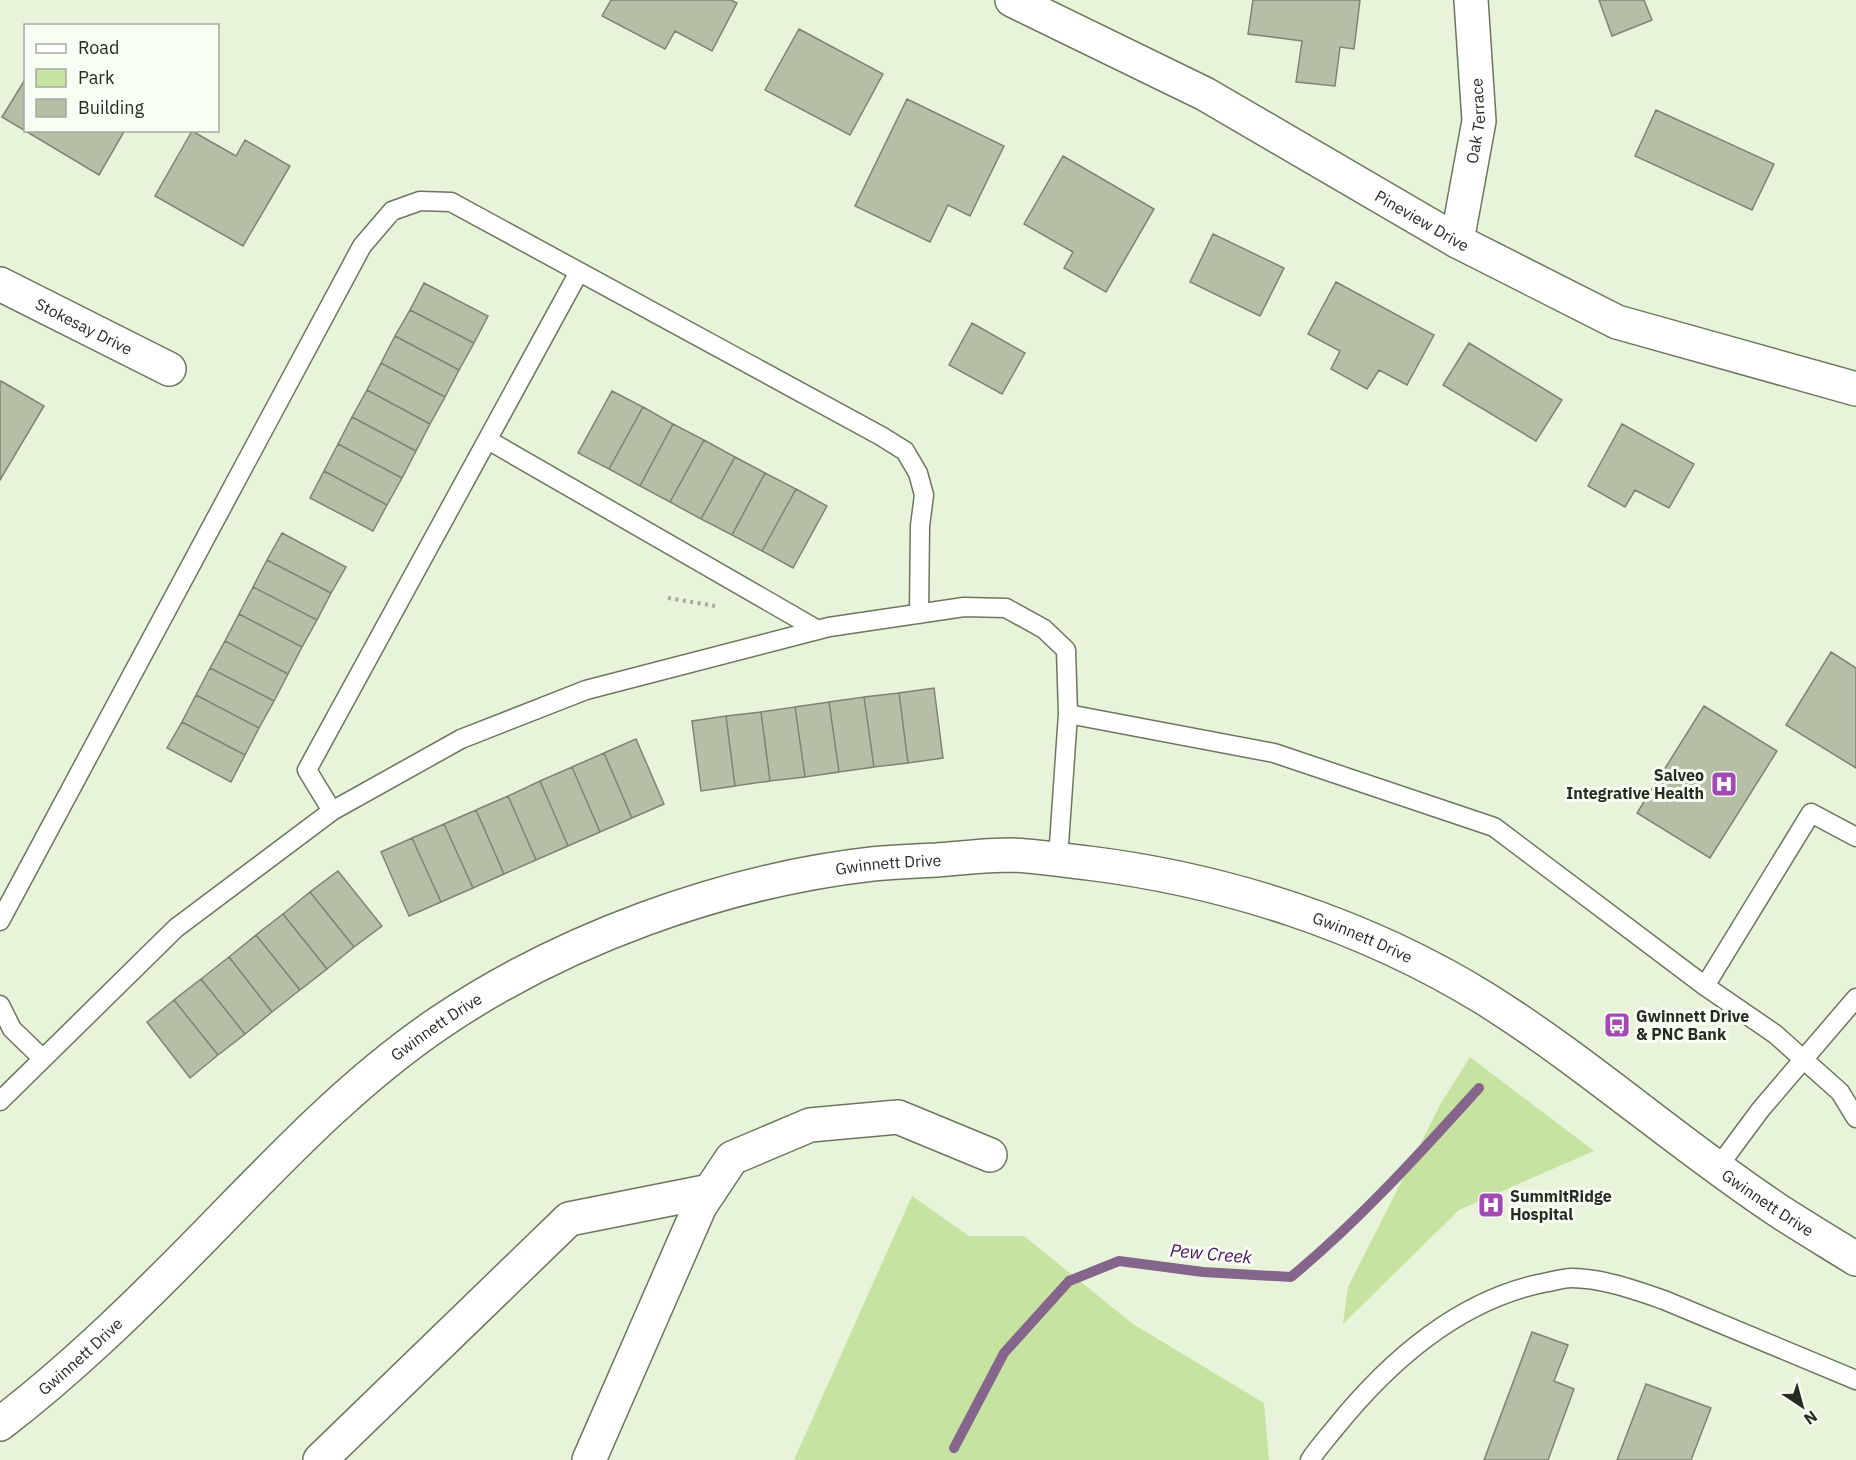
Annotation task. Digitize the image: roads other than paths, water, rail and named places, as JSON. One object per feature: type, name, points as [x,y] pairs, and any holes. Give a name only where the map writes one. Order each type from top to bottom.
[{"type":"street","name":"Pineview Drive","points":[[1012,0],[1205,94],[1457,241],[1617,322],[1856,389]]},
{"type":"street","name":"Oak Terrace","points":[[1457,241],[1479,120],[1471,0]]},
{"type":"street","name":"Stokesay Drive","points":[[0,284],[169,369]]},
{"type":"street","name":"Gwinnett Drive","points":[[0,1424],[48,1386],[122,1319],[332,1108],[380,1067],[439,1023],[514,978],[577,947],[655,914],[761,883],[871,864],[1011,855],[1130,868],[1200,882],[1285,907],[1372,941],[1422,964],[1484,998],[1780,1212],[1856,1259]]},
{"type":"street","points":[[589,1460],[700,1206],[732,1158],[810,1125],[898,1117],[990,1155]]},
{"type":"street","points":[[320,1460],[569,1219],[710,1191]]},
{"type":"lane","points":[[0,921],[362,246],[392,211],[420,201],[451,202],[881,436],[904,451],[918,473],[924,495],[920,526],[920,614]]},
{"type":"lane","points":[[332,811],[307,771],[579,272]]},
{"type":"lane","points":[[488,440],[818,630]]},
{"type":"lane","points":[[0,1101],[176,928],[332,811],[461,739],[586,690],[818,630],[964,607],[1006,608],[1044,628],[1066,650],[1068,714],[1058,859]]},
{"type":"lane","points":[[1068,714],[1275,753],[1494,827],[1705,986],[1775,1034],[1840,1092],[1856,1118]]},
{"type":"lane","points":[[1705,986],[1811,813],[1856,837]]},
{"type":"lane","points":[[1718,1167],[1761,1110],[1856,998]]},
{"type":"lane","points":[[0,1005],[12,1029],[42,1058]]},
{"type":"lane","points":[[1310,1460],[1352,1406],[1394,1363],[1460,1315],[1522,1288],[1570,1278],[1631,1289],[1664,1300],[1856,1380]]},
{"type":"waterway","name":"Pew Creek","points":[[954,1448],[1004,1353],[1069,1281],[1119,1261],[1203,1272],[1291,1277],[1365,1210],[1479,1088]]},
{"type":"place","name":"Salveo Integrative Health","points":[[1724,784]]},
{"type":"place","name":"Gwinnett Drive & PNC Bank","points":[[1617,1025]]},
{"type":"place","name":"SummitRidge Hospital","points":[[1491,1205]]}]
